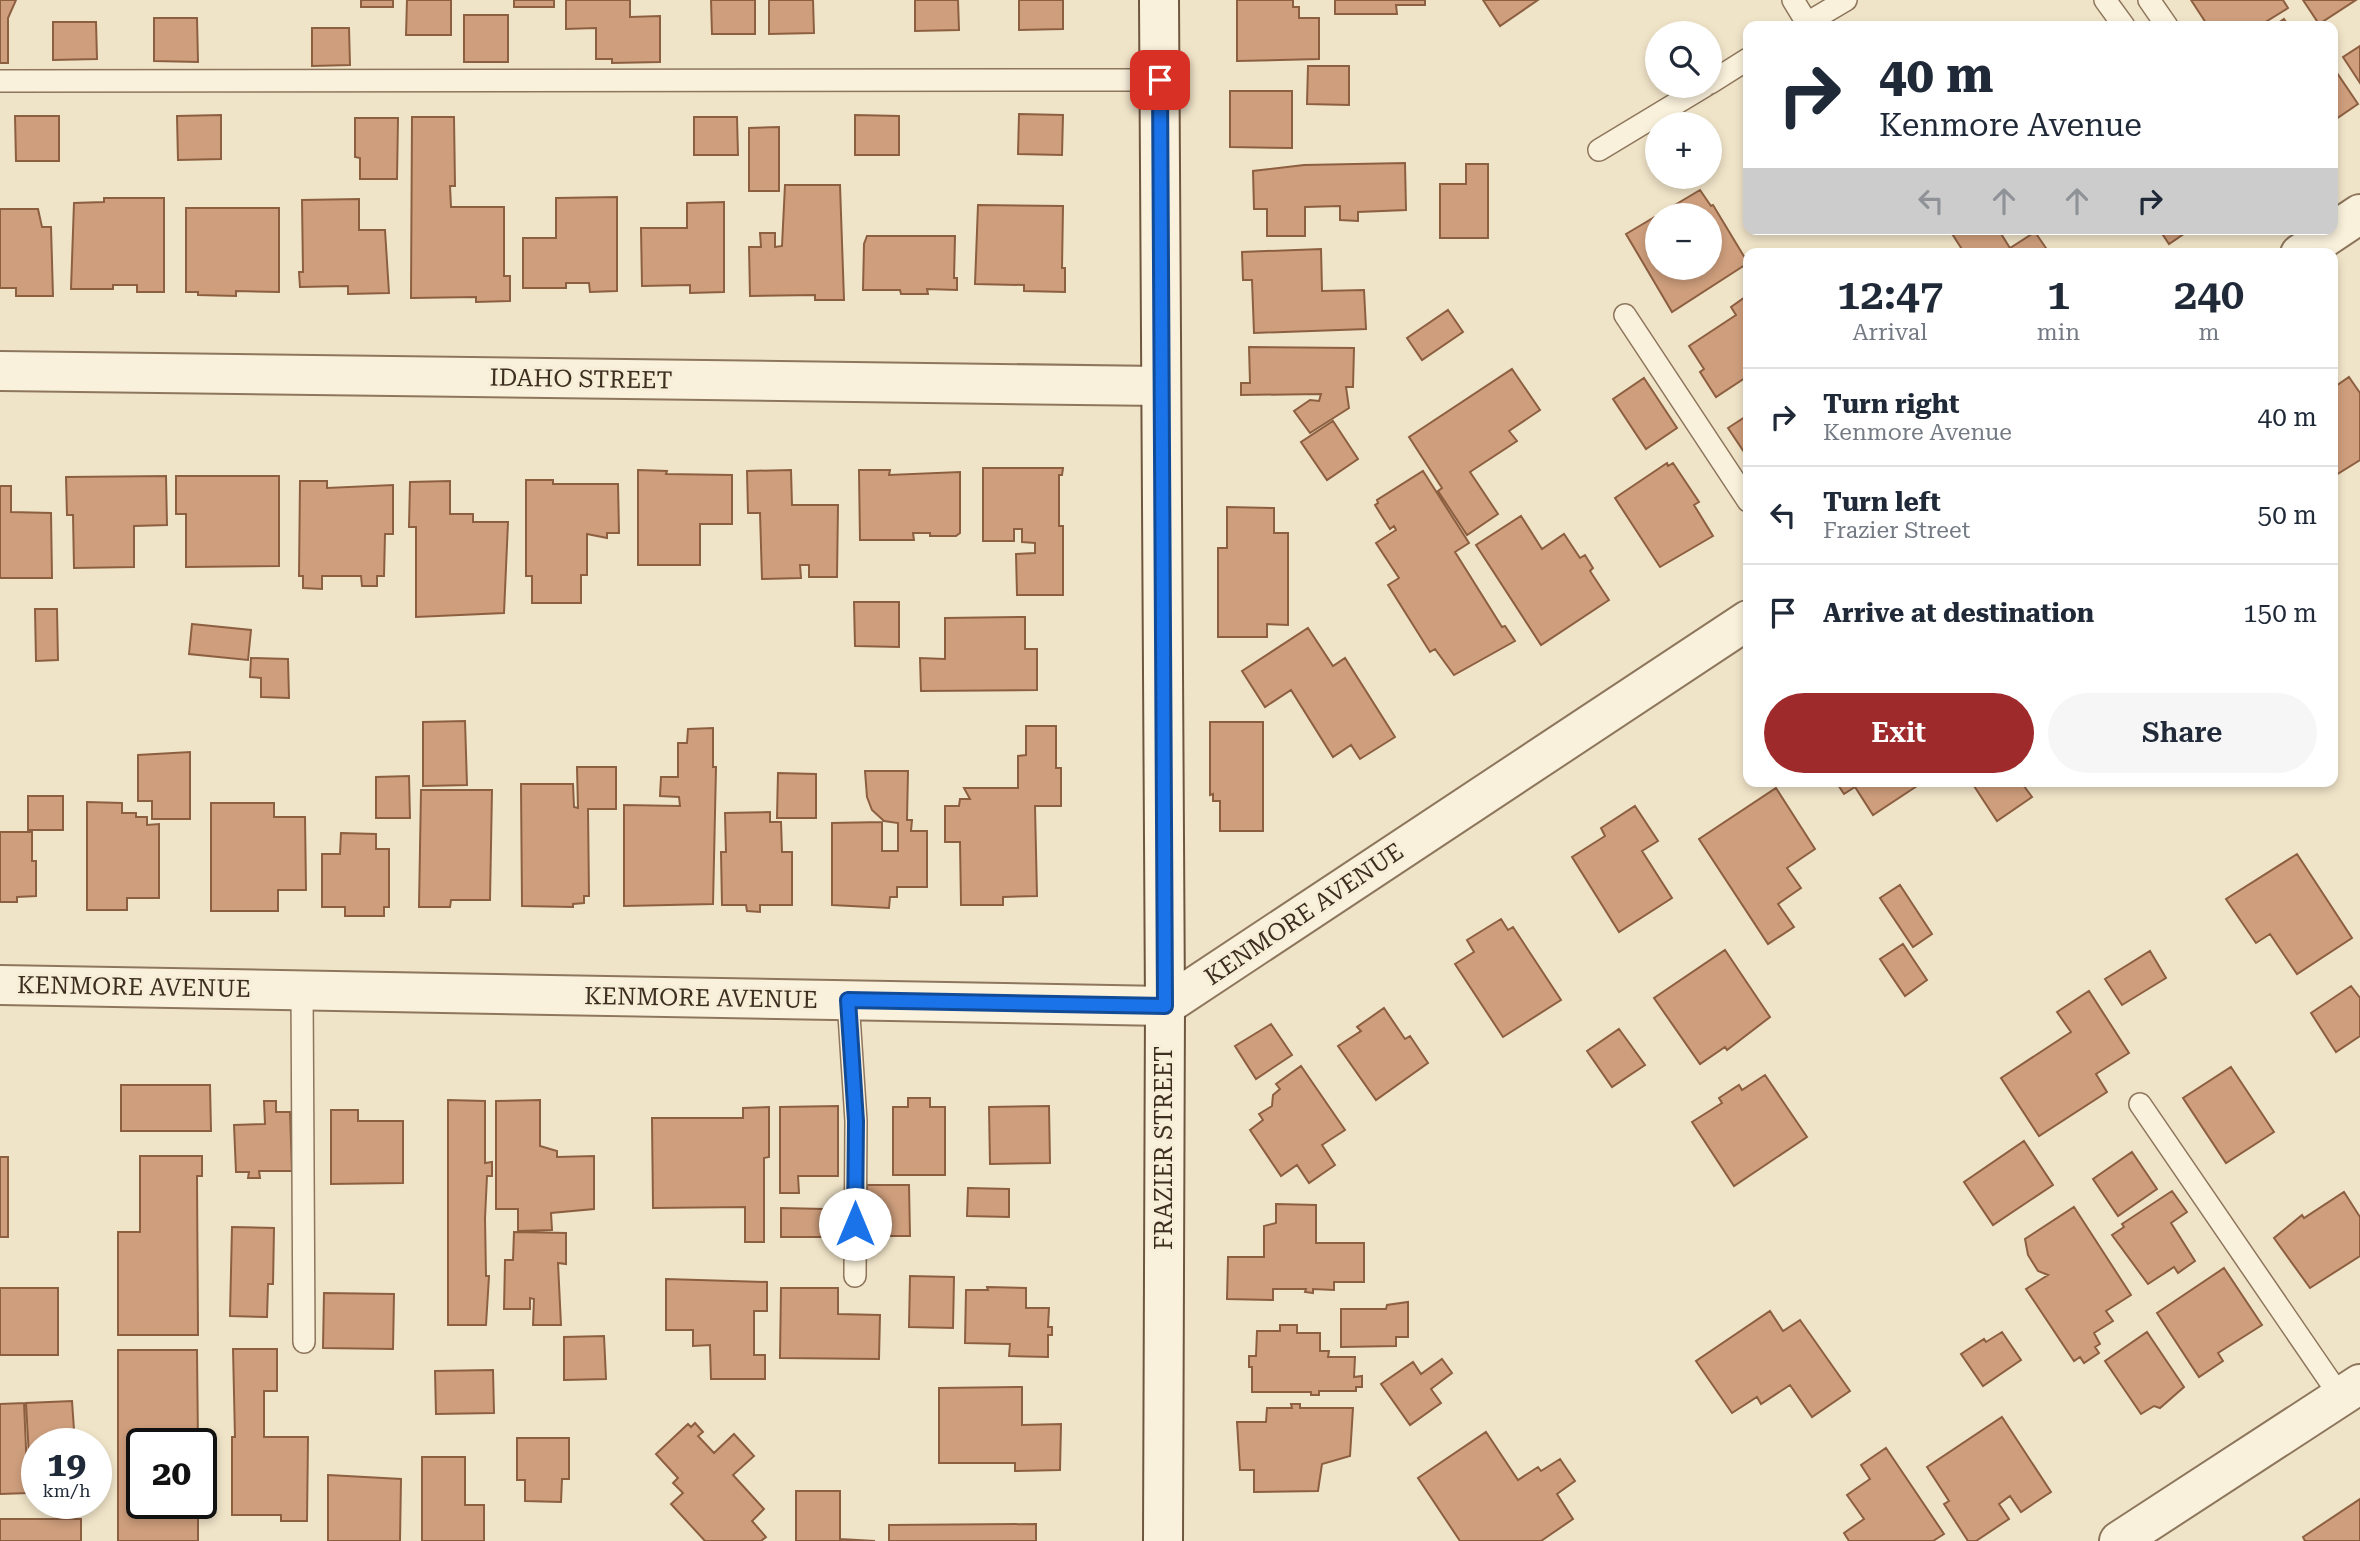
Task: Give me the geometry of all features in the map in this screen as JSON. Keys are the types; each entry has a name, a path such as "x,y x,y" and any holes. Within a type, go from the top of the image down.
{"street":[{"name":"FRAZIER STREET","path":"1159,0 1165,1006 1163,1541"},
{"path":"2338,226 2360,214"},
{"name":"IDAHO STREET","path":"0,371 1161,386"},
{"name":"KENMORE AVENUE","path":"0,985 1165,1006 1743,623"},
{"path":"2119,1541 2350,1390"}],"lane":[{"path":"1793,0 1803,21"},
{"path":"1812,21 1846,0"},
{"path":"2105,0 2120,21"},
{"path":"2149,0 2164,21"},
{"path":"1722,75 1743,62"},
{"path":"0,81 1160,80"},
{"path":"1599,150 1685,98"},
{"path":"1625,314 1743,493"},
{"path":"302,990 304,1342"},
{"path":"848,1000 856,1121 855,1276"},
{"path":"2140,1104 2350,1390"}],"building":[{"path":"0,0 16,0 8,18 8,63 0,63"},
{"path":"361,0 393,0 393,7 361,7"},
{"path":"407,0 451,0 451,35 406,35"},
{"path":"514,0 554,0 554,7 514,7"},
{"path":"566,0 630,0 630,17 660,16 660,62 612,63 612,59 596,59 596,28 566,29"},
{"path":"711,0 755,0 755,34 712,34"},
{"path":"769,0 813,0 814,33 769,34"},
{"path":"915,0 958,0 959,30 915,31"},
{"path":"1019,0 1063,0 1063,29 1019,30"},
{"path":"1237,0 1293,0 1293,7 1299,7 1299,18 1319,18 1319,59 1237,61"},
{"path":"1335,0 1425,0 1425,5 1396,5 1397,14 1335,14"},
{"path":"1483,0 1538,0 1500,26"},
{"path":"2191,0 2283,0 2288,8 2267,21 2205,21"},
{"path":"2303,0 2356,0 2324,21 2317,21"},
{"path":"464,15 508,15 508,62 464,62"},
{"path":"154,18 197,18 198,62 154,61"},
{"path":"53,22 96,22 97,59 53,60"},
{"path":"312,28 349,28 350,65 312,66"},
{"path":"2360,46 2360,83 2343,57"},
{"path":"1308,66 1349,66 1349,105 1307,104"},
{"path":"2338,74 2358,104 2338,118"},
{"path":"1230,91 1292,91 1292,148 1230,147"},
{"path":"1019,114 1063,115 1062,155 1018,154"},
{"path":"221,115 221,159 178,160 177,116"},
{"path":"855,115 899,116 899,155 855,155"},
{"path":"15,116 59,116 59,161 16,161"},
{"path":"412,117 454,117 455,186 450,186 451,207 504,207 504,276 510,276 510,301 476,302 476,297 411,298"},
{"path":"694,117 737,117 738,155 694,155"},
{"path":"355,118 398,118 397,179 360,179 360,158 355,157"},
{"path":"779,127 779,191 749,191 749,128"},
{"path":"1405,163 1406,210 1358,212 1358,221 1340,220 1340,206 1305,207 1305,236 1267,236 1267,209 1254,209 1253,171 1304,165"},
{"path":"1466,164 1488,164 1488,238 1440,238 1440,184 1466,184"},
{"path":"785,185 840,185 844,300 815,300 815,295 750,296 749,247 761,247 760,233 775,233 775,247 782,246"},
{"path":"1700,190 1709,203 1678,203"},
{"path":"617,197 617,291 590,292 589,283 566,283 566,288 523,288 523,238 556,238 556,198"},
{"path":"104,198 164,198 164,292 137,292 137,285 113,285 113,289 71,289 74,203 104,202"},
{"path":"359,199 359,230 385,230 389,293 348,294 348,286 300,287 299,272 303,272 302,200"},
{"path":"724,202 724,292 690,293 690,285 642,286 641,228 687,228 687,203"},
{"path":"978,205 1063,206 1062,268 1065,268 1065,292 1024,291 1024,285 975,284"},
{"path":"186,208 279,208 279,292 236,291 236,296 186,292"},
{"path":"0,209 38,209 42,227 51,227 53,296 16,296 16,288 0,288"},
{"path":"1722,220 1743,255 1743,266 1722,280"},
{"path":"1645,223 1645,266 1626,234"},
{"path":"1953,235 2002,235 2010,248 1961,248"},
{"path":"2030,235 2037,235 2046,248 2010,248"},
{"path":"2163,235 2182,235 2169,244"},
{"path":"867,236 955,236 954,278 957,278 957,290 927,289 928,294 901,294 900,290 863,290 864,244"},
{"path":"1321,249 1322,291 1364,290 1366,329 1254,333 1252,280 1243,280 1242,252"},
{"path":"1653,280 1722,280 1672,312"},
{"path":"1743,299 1743,379 1716,397 1700,372 1704,369 1689,346 1736,315 1731,307"},
{"path":"1448,310 1463,332 1422,360 1407,338"},
{"path":"1249,347 1354,348 1353,387 1346,387 1349,408 1310,433 1294,411 1310,400 1319,401 1321,394 1241,395 1241,383 1250,383"},
{"path":"1512,369 1540,410 1509,431 1517,441 1470,472 1498,514 1467,535 1438,491 1442,488 1409,437"},
{"path":"2349,377 2360,393 2360,460 2338,474 2338,385"},
{"path":"1644,378 1677,428 1646,449 1613,399"},
{"path":"1743,418 1743,450 1728,428"},
{"path":"1333,421 1358,459 1327,480 1301,442"},
{"path":"1667,463 1668,466 1673,463 1699,502 1694,505 1713,536 1660,567 1615,498"},
{"path":"983,468 1063,468 1062,475 1059,475 1059,526 1063,526 1063,595 1017,595 1016,554 1035,553 1035,543 1022,542 1022,529 1014,529 1014,541 983,541"},
{"path":"638,470 667,471 666,474 732,475 732,524 700,524 700,565 638,565"},
{"path":"791,470 792,505 838,505 837,577 809,577 809,565 800,565 801,578 762,579 760,513 748,513 747,471"},
{"path":"859,470 890,470 889,475 960,472 960,533 956,536 930,536 930,533 913,533 914,540 860,540"},
{"path":"1423,471 1469,543 1455,552 1502,627 1505,626 1515,641 1454,675 1435,649 1430,652 1388,585 1399,578 1376,543 1396,530 1394,526 1390,529 1375,505 1377,500"},
{"path":"166,476 167,525 134,526 134,567 74,568 73,515 67,515 66,477"},
{"path":"176,476 279,476 279,566 186,567 186,514 176,514"},
{"path":"526,480 553,480 553,484 618,484 619,533 607,533 607,538 587,534 587,575 581,575 581,603 532,603 532,576 526,576"},
{"path":"300,481 327,481 327,488 393,485 393,534 385,534 384,576 377,576 377,586 362,586 361,576 322,576 322,589 303,588 303,576 299,576"},
{"path":"450,481 450,514 473,514 473,522 508,522 504,613 416,617 416,527 409,527 410,482"},
{"path":"0,486 11,486 11,512 51,513 52,578 0,578"},
{"path":"1227,507 1274,508 1274,533 1288,533 1288,625 1267,624 1267,637 1218,637 1218,548 1227,548"},
{"path":"1521,516 1542,549 1564,534 1580,558 1585,555 1593,568 1590,571 1609,600 1541,645 1476,545"},
{"path":"854,602 899,602 899,647 855,646"},
{"path":"35,609 57,609 58,660 36,661"},
{"path":"1025,617 1025,649 1037,649 1037,690 921,691 920,658 945,659 945,618"},
{"path":"192,624 251,630 248,660 189,654"},
{"path":"1308,628 1333,666 1345,658 1395,737 1360,759 1351,745 1333,757 1291,690 1265,707 1242,671"},
{"path":"251,658 288,659 289,698 261,697 261,678 250,677"},
{"path":"465,721 467,785 423,786 423,722"},
{"path":"1210,722 1263,722 1263,831 1220,831 1220,801 1213,801 1213,794 1210,795"},
{"path":"1026,726 1056,726 1056,768 1061,768 1061,806 1035,806 1037,896 1003,897 1003,905 961,905 960,842 945,842 945,806 959,806 960,799 970,799 964,788 1018,788 1018,756 1026,755"},
{"path":"713,728 713,767 716,767 713,904 624,906 624,805 680,806 679,797 660,796 661,777 678,777 678,743 687,743 688,729"},
{"path":"190,752 190,819 152,819 152,801 138,801 138,755"},
{"path":"577,767 616,767 616,809 588,809 589,896 584,896 584,903 573,904 573,907 522,906 521,784 573,784 574,807 578,808"},
{"path":"865,771 908,771 907,820 912,820 911,831 927,831 927,887 897,887 897,897 890,897 889,908 832,905 832,823 882,822 882,851 898,851 898,823 884,821 872,810 867,797"},
{"path":"778,773 816,774 816,818 777,818"},
{"path":"409,776 410,818 376,818 376,777"},
{"path":"1839,787 1855,787 1844,794"},
{"path":"1855,787 1915,787 1873,815"},
{"path":"1975,787 2025,787 2032,797 1997,821"},
{"path":"1776,788 1815,849 1787,868 1801,888 1778,904 1794,927 1768,944 1699,839"},
{"path":"421,790 492,790 490,900 451,900 450,907 419,907"},
{"path":"28,796 63,796 63,830 28,830"},
{"path":"87,802 122,803 122,813 136,813 136,817 147,817 147,825 159,824 159,898 127,898 127,910 87,910"},
{"path":"211,803 274,803 274,817 305,817 306,890 278,890 278,911 211,911"},
{"path":"1635,806 1658,841 1642,851 1672,898 1619,932 1572,857 1605,836 1601,828"},
{"path":"770,812 770,822 781,822 782,852 792,852 792,905 760,905 760,912 747,911 746,905 722,905 721,852 726,852 725,813"},
{"path":"0,832 32,832 32,861 36,861 36,896 17,897 17,902 0,902"},
{"path":"341,833 376,834 376,849 389,849 389,907 384,907 384,916 345,916 345,907 322,907 322,854 340,854"},
{"path":"2297,854 2352,938 2297,974 2270,934 2256,943 2226,899"},
{"path":"1900,885 1932,934 1913,947 1880,898"},
{"path":"1501,919 1508,930 1513,927 1561,1000 1503,1037 1455,964 1474,952 1467,940"},
{"path":"1903,944 1927,980 1905,996 1880,959"},
{"path":"1725,950 1770,1017 1727,1050 1725,1047 1700,1064 1654,998"},
{"path":"2150,951 2166,978 2122,1005 2105,979"},
{"path":"2351,986 2360,998 2360,1036 2336,1052 2311,1013"},
{"path":"2089,991 2129,1053 2096,1074 2107,1092 2039,1136 2001,1078 2071,1032 2057,1012"},
{"path":"1384,1008 1405,1039 1410,1036 1428,1063 1376,1100 1338,1046 1361,1031 1357,1027"},
{"path":"1271,1024 1292,1055 1256,1079 1235,1046"},
{"path":"1619,1029 1645,1065 1612,1087 1587,1051"},
{"path":"1301,1066 1345,1130 1322,1145 1335,1165 1309,1183 1297,1165 1281,1176 1250,1130 1263,1120 1259,1114 1272,1106 1273,1095 1280,1089 1276,1084"},
{"path":"2231,1067 2274,1132 2226,1163 2183,1098"},
{"path":"1765,1075 1807,1137 1734,1186 1692,1122 1722,1103 1719,1098 1739,1085 1742,1090"},
{"path":"121,1085 210,1085 211,1131 121,1131"},
{"path":"908,1098 930,1098 930,1107 945,1107 945,1175 893,1175 893,1107 908,1107"},
{"path":"448,1100 485,1101 485,1163 492,1162 492,1176 487,1176 485,1218 486,1276 489,1276 486,1325 448,1325"},
{"path":"540,1100 540,1146 557,1151 557,1157 594,1156 594,1209 551,1213 552,1230 518,1231 518,1209 496,1209 496,1101"},
{"path":"264,1101 276,1101 276,1112 290,1112 292,1171 259,1171 260,1178 248,1178 249,1172 236,1172 234,1125 265,1124"},
{"path":"838,1106 838,1176 798,1176 799,1193 780,1193 780,1107"},
{"path":"1049,1106 1050,1163 990,1164 989,1107"},
{"path":"769,1107 769,1157 764,1158 764,1242 745,1242 745,1207 653,1208 652,1118 743,1118 743,1108"},
{"path":"331,1110 358,1110 358,1121 403,1121 403,1183 331,1184"},
{"path":"2024,1141 2053,1185 1993,1225 1964,1182"},
{"path":"2132,1152 2157,1189 2118,1216 2093,1179"},
{"path":"140,1156 202,1156 202,1176 197,1176 198,1335 118,1335 118,1232 140,1232"},
{"path":"0,1157 8,1157 8,1237 0,1237"},
{"path":"867,1185 909,1185 910,1236 868,1236"},
{"path":"968,1188 1009,1189 1009,1217 967,1216"},
{"path":"2172,1191 2187,1212 2171,1223 2195,1261 2178,1273 2174,1267 2148,1284 2112,1235 2124,1227 2122,1224"},
{"path":"2344,1192 2360,1217 2360,1256 2310,1288 2274,1238 2302,1215 2304,1218"},
{"path":"1276,1204 1316,1205 1316,1243 1364,1243 1364,1282 1334,1282 1334,1290 1313,1289 1313,1293 1305,1292 1306,1289 1273,1289 1273,1300 1227,1299 1228,1257 1264,1257 1264,1226 1276,1223"},
{"path":"2074,1207 2131,1295 2106,1311 2113,1321 2094,1333 2100,1344 2095,1347 2099,1353 2084,1363 2080,1357 2074,1361 2026,1289 2048,1275 2038,1271 2028,1255 2025,1239"},
{"path":"781,1208 824,1209 823,1237 781,1237"},
{"path":"232,1227 274,1228 273,1284 268,1284 267,1317 230,1316"},
{"path":"514,1232 566,1233 566,1264 558,1263 561,1325 533,1325 534,1299 530,1298 530,1309 504,1309 505,1260 513,1260"},
{"path":"2224,1268 2262,1325 2218,1353 2223,1361 2199,1377 2157,1313"},
{"path":"910,1276 954,1277 953,1328 909,1327"},
{"path":"666,1279 767,1282 767,1311 754,1311 754,1355 765,1355 765,1379 711,1379 710,1345 693,1346 693,1330 666,1330"},
{"path":"987,1287 1026,1288 1026,1308 1049,1308 1048,1327 1052,1327 1052,1335 1048,1335 1048,1357 1009,1356 1010,1344 965,1343 966,1290 988,1290"},
{"path":"0,1288 58,1288 58,1355 0,1355"},
{"path":"781,1288 838,1288 838,1314 880,1315 879,1359 780,1358"},
{"path":"324,1293 394,1294 393,1349 323,1348"},
{"path":"1408,1302 1408,1337 1396,1337 1396,1346 1341,1347 1341,1309 1386,1309 1387,1305"},
{"path":"1770,1311 1783,1331 1800,1320 1850,1391 1812,1417 1790,1385 1761,1404 1757,1397 1732,1413 1696,1361"},
{"path":"1280,1325 1297,1325 1297,1333 1320,1333 1320,1351 1329,1351 1328,1357 1355,1357 1354,1377 1362,1376 1362,1387 1356,1387 1356,1391 1319,1391 1319,1395 1311,1395 1311,1392 1252,1392 1249,1356 1256,1356 1257,1331 1280,1331"},
{"path":"2002,1332 2021,1360 1983,1386 1961,1354 1984,1339 1986,1342"},
{"path":"2147,1332 2184,1387 2160,1408 2154,1406 2141,1414 2105,1361"},
{"path":"604,1336 606,1379 564,1380 564,1337"},
{"path":"233,1349 277,1349 277,1391 264,1391 264,1437 308,1437 307,1521 281,1521 281,1515 232,1515 232,1437 235,1437"},
{"path":"118,1350 197,1350 198,1428 126,1428 126,1519 198,1519 198,1541 118,1541"},
{"path":"1442,1359 1452,1373 1431,1389 1441,1403 1410,1425 1381,1384 1413,1362 1421,1374"},
{"path":"493,1370 494,1413 436,1414 435,1371"},
{"path":"1022,1387 1022,1425 1061,1424 1060,1470 1015,1471 1015,1463 939,1463 939,1388"},
{"path":"72,1401 74,1428 27,1428 26,1403"},
{"path":"24,1403 25,1428 21,1428 21,1493 0,1494 0,1404"},
{"path":"1291,1404 1300,1404 1300,1408 1353,1408 1350,1456 1322,1464 1318,1491 1254,1492 1254,1470 1240,1470 1237,1422 1266,1422 1267,1408 1292,1408"},
{"path":"2002,1417 2051,1492 2021,1512 2010,1496 1999,1504 2009,1519 1976,1541 1968,1541 1944,1504 1949,1501 1927,1467"},
{"path":"695,1423 703,1432 698,1436 714,1453 734,1434 754,1456 733,1475 764,1509 752,1521 766,1537 761,1541 705,1541 671,1504 683,1493 673,1483 678,1478 656,1454 688,1424 691,1427"},
{"path":"1486,1432 1518,1480 1538,1467 1541,1471 1560,1459 1575,1481 1557,1494 1573,1519 1541,1541 1460,1541 1418,1478"},
{"path":"517,1438 569,1438 569,1479 562,1479 561,1502 525,1501 525,1480 517,1480"},
{"path":"1886,1448 1944,1534 1933,1541 1849,1541 1844,1533 1864,1519 1847,1495 1870,1479 1861,1465"},
{"path":"422,1457 465,1457 465,1505 484,1505 484,1541 422,1541"},
{"path":"328,1475 401,1479 400,1541 328,1541"},
{"path":"796,1491 840,1491 840,1539 875,1541 796,1541"},
{"path":"2360,1499 2360,1541 2305,1541 2303,1537"},
{"path":"0,1519 81,1519 81,1541 0,1541"},
{"path":"1036,1524 1036,1541 889,1541 889,1525"}],"route":[{"path":"855,1224 856,1121 848,1000 1165,1006 1160,80"}]}
